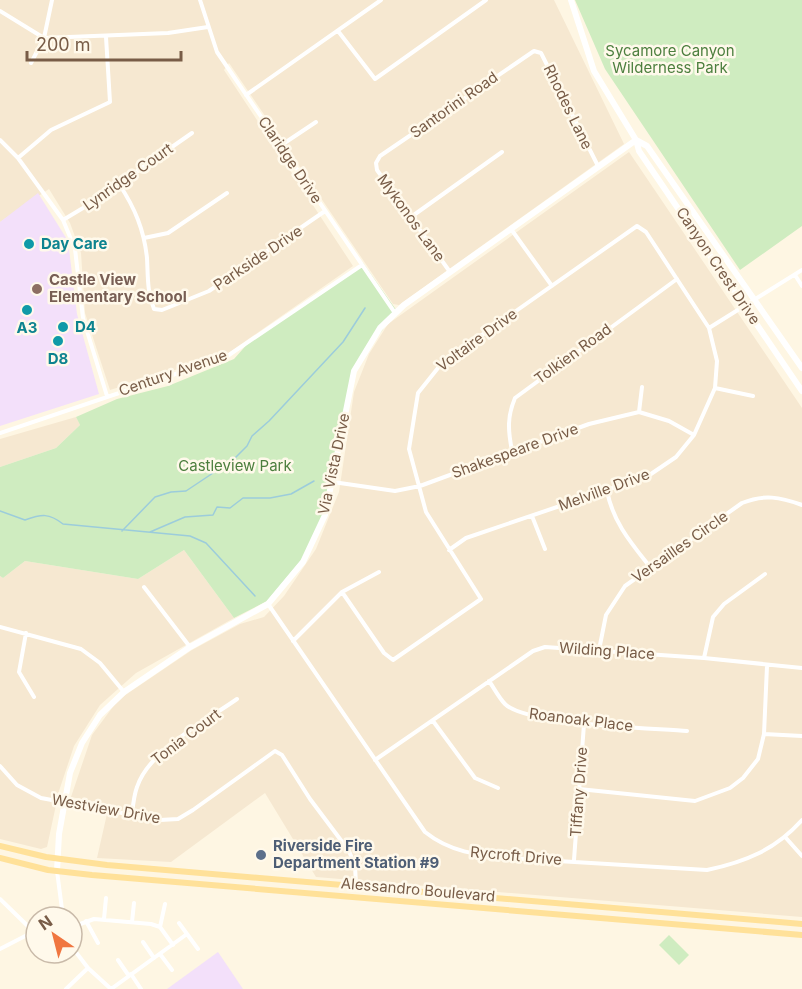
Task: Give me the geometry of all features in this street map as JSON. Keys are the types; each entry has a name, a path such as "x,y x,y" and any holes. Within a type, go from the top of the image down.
{"main road":[{"name":"Alessandro Boulevard","path":"0,846 57,859 802,924"},
{"name":"Alessandro Boulevard","path":"0,858 57,871 802,935"}],"street":[{"path":"31,63 44,38 52,0"},
{"name":"Claridge Drive","path":"200,0 216,52 395,313"},
{"path":"246,95 381,0"},
{"path":"338,31 374,79 486,0"},
{"name":"Canyon Crest Drive","path":"571,0 594,71 636,140 639,151 802,391"},
{"path":"0,11 44,38 168,33 208,27"},
{"path":"18,158 51,130 110,102 106,37"},
{"name":"Santorini Road","path":"376,163 380,156 534,51"},
{"name":"Rhodes Lane","path":"534,51 541,53 598,168"},
{"path":"280,146 316,122"},
{"name":"Lynridge Court","path":"63,220 192,133"},
{"path":"0,140 18,158 63,220 75,249 83,318 107,396"},
{"name":"Canyon Crest Drive","path":"636,140 647,146 802,368"},
{"name":"Via Vista Drive","path":"61,905 57,859 64,803 70,773 82,743 100,715 124,692 190,647 268,604 303,562 325,515 354,371 366,347 395,313 636,140"},
{"path":"411,216 502,152"},
{"name":"Mykonos Lane","path":"376,163 377,170 450,272"},
{"path":"119,184 135,208 144,238 168,233 227,193"},
{"name":"Parkside Drive","path":"144,238 148,295 154,309 162,310 208,291 325,211"},
{"name":"Melville Drive","path":"449,550 466,538 648,476 686,447 694,435 715,388 717,361 709,328 646,232 637,226"},
{"name":"Voltaire Drive","path":"342,592 384,653 393,660 481,599 426,512 409,449 418,393 430,375 442,363 637,226"},
{"path":"511,229 552,286"},
{"name":"Century Avenue","path":"0,433 226,357 362,265"},
{"path":"709,328 756,301 802,270"},
{"path":"795,275 802,286"},
{"name":"Tolkien Road","path":"512,451 508,428 509,413 515,398 677,279"},
{"path":"642,387 639,412 669,421 694,435"},
{"path":"715,388 753,396"},
{"name":"Shakespeare Drive","path":"333,482 395,491 420,486 589,424 639,412"},
{"path":"608,491 610,508 621,531 650,567"},
{"name":"Versailles Circle","path":"599,650 606,615 615,598 650,567 742,503 759,496 774,496 802,505"},
{"path":"532,516 545,549"},
{"path":"293,641 342,592 379,572"},
{"path":"704,658 713,617 724,604 765,574"},
{"path":"144,587 190,647"},
{"name":"Rycroft Drive","path":"268,604 425,832 440,844 479,855 706,870 749,859 786,838 802,820"},
{"path":"0,627 81,649 100,663 124,692"},
{"path":"26,633 19,672 34,697"},
{"name":"Wilding Place","path":"375,760 533,651 545,647 704,658 802,668"},
{"path":"579,789 695,801 730,788 758,759 764,734 767,666"},
{"name":"Roanoak Place","path":"489,681 505,705 526,715 584,724 687,730"},
{"name":"Tonia Court","path":"132,814 137,786 148,766 163,751 237,699"},
{"path":"433,721 475,778 498,788"},
{"name":"Tiffany Drive","path":"574,860 584,724"},
{"path":"764,734 802,736"},
{"name":"Westview Drive","path":"0,766 17,785 30,794 64,803 160,820 178,819 275,751 282,755 310,799 349,850 355,866 356,885"},
{"path":"786,838 802,856"},
{"path":"104,919 106,898"},
{"path":"0,899 24,923"},
{"path":"132,922 134,903"},
{"path":"160,927 165,904"},
{"path":"98,943 86,921 104,919 160,927 173,945"},
{"path":"179,923 198,949"},
{"path":"84,963 111,989 187,934"},
{"path":"0,949 24,938"},
{"path":"143,942 154,958"},
{"path":"160,954 172,970"},
{"path":"118,960 141,989"},
{"path":"66,989 88,968"}],"shaded area":[{"path":"0,0 554,0 624,144 399,305 393,304 229,63 224,70 353,266 227,354 110,390 85,313 81,253 70,223 49,189 0,222"},
{"path":"629,152 802,408 802,917 316,877 265,793 171,862 97,858 109,805 71,797 92,735 118,700 192,650 240,624 264,617 284,596 316,549 339,492 354,392 369,354 388,324"},
{"name":"Castle View Elementary School","path":"38,193 68,241 77,314 99,394 0,426 0,222"},
{"path":"76,417 80,425 56,448 0,467 0,439"},
{"path":"184,550 234,618 136,673 100,705 74,746 59,791 47,847 41,849 0,839 0,576 3,578 25,561 138,579"},
{"path":"218,952 243,989 167,989"}],"green space":[{"name":"Sycamore Canyon Wilderness Park","path":"575,0 802,0 802,226 740,270 605,69"},
{"name":"Castleview Park","path":"363,263 397,311 358,362 333,482 312,547 267,601 234,618 184,550 138,579 25,561 3,578 0,576 0,467 56,448 80,425 76,417 117,399 168,386 234,359 250,341"},
{"path":"669,935 689,955 679,965 659,945"}],"waterway":[{"path":"122,531 155,497 171,492 186,491 234,459 247,446 252,436 343,342 365,308"},
{"path":"150,532 185,517 213,515 217,507 230,508 243,498 270,498 291,494 314,481"},
{"path":"0,511 25,520 45,516 54,518 63,524 190,536 206,543 255,596"}],"place":[{"name":"Day Care","path":"29,244"},
{"name":"Castle View Elementary School","path":"37,289"},
{"name":"A3","path":"27,310"},
{"name":"D4","path":"63,327"},
{"name":"D8","path":"58,341"},
{"name":"Riverside Fire Department Station #9","path":"261,855"}]}
